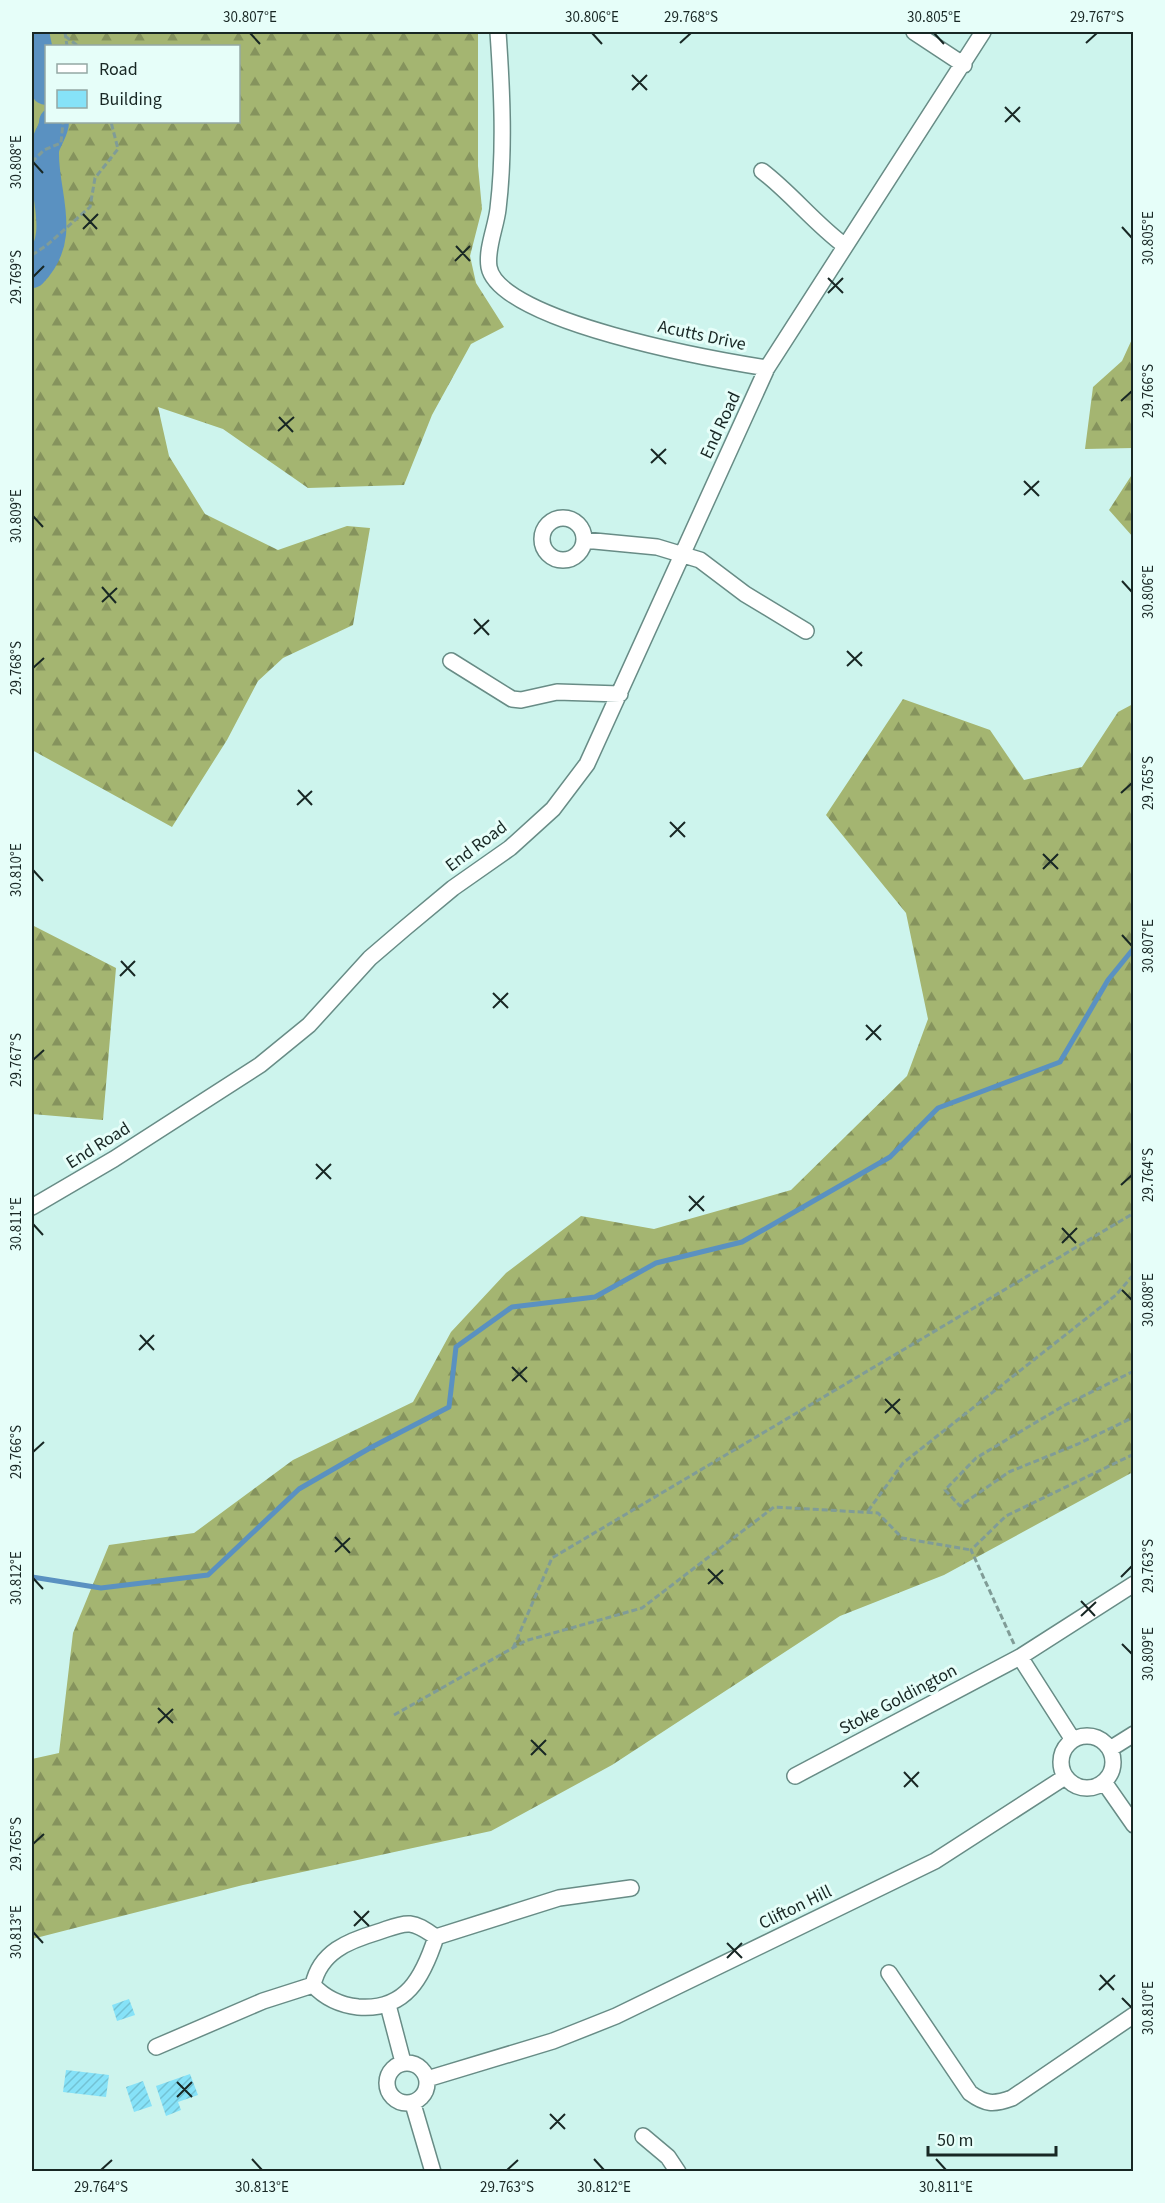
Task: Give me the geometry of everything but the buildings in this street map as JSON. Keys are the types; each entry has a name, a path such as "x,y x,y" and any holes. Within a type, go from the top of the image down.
{"street":[{"name":"Acutts Drive","path":"498,32 501,152 498,209 489,267 497,285 513,297 544,314 704,359 767,369"},
{"path":"914,32 964,65"},
{"path":"767,369 964,65 983,32"},
{"path":"762,171 787,190 806,213 845,246"},
{"name":"End Road","path":"32,1207 114,1159 250,1071 309,1025 370,958 396,935 453,888 510,848 553,809 587,764 767,369"},
{"path":"584,540 657,547 700,560 745,594 806,631"},
{"path":"451,661 512,699 521,700 557,692 620,694"},
{"name":"Stoke Goldington","path":"795,1776 1020,1657 1134,1584"},
{"path":"1020,1657 1073,1740"},
{"path":"1110,1749 1134,1734"},
{"path":"1081,1737 1097,1738 1110,1749 1113,1767 1104,1782 1088,1789 1079,1788 1065,1777 1060,1761 1067,1746 1073,1740 1081,1737"},
{"name":"Clifton Hill","path":"427,2079 553,2042 616,2016 935,1861 1065,1777"},
{"path":"1104,1782 1134,1825"},
{"path":"313,1985 316,1971 338,1947 350,1941 410,1924 436,1937 560,1898 631,1888"},
{"path":"313,1985 322,1995 338,2002 375,2007 388,2005 406,1993 417,1981 427,1964 436,1937"},
{"path":"889,1973 969,2092 981,2102 994,2104 1012,2098 1134,2015"},
{"path":"156,2047 263,2001 313,1985"},
{"path":"388,2005 403,2062"},
{"path":"403,2062 421,2068 427,2079 426,2091 413,2104"},
{"path":"403,2062 391,2071 387,2084 388,2091 398,2101 413,2104"},
{"path":"413,2104 433,2172"},
{"path":"643,2136 668,2157 678,2172"}],"path":[{"path":"65,34 77,45"},
{"path":"32,162 44,150 61,143 63,123"},
{"path":"32,255 47,246 90,207 95,178 118,149 111,123"},
{"path":"513,1648 552,1558 1134,1213"},
{"path":"868,1512 903,1463 1116,1295 1134,1274"},
{"path":"1134,1371 1065,1406 976,1458 945,1490 960,1506 1009,1472 1078,1444 1134,1417"},
{"path":"971,1550 1006,1516 1134,1454"},
{"path":"394,1715 525,1641 642,1608 774,1507 878,1513 902,1538 971,1550"},
{"path":"971,1550 1020,1657"}],"green space":[{"path":"32,32 478,32 478,166 482,209 470,256 476,283 504,327 471,344 432,415 404,485 308,488 223,429 158,407 169,456 205,514 278,550 347,526 370,528 353,625 283,658 258,681 227,740 172,827 32,750"},
{"path":"1133,337 1133,448 1085,449 1093,387 1122,361"},
{"path":"1133,473 1133,537 1109,510"},
{"path":"903,699 990,730 1024,780 1082,767 1118,712 1133,704 1133,1472 944,1575 840,1616 612,1765 491,1831 243,1885 32,1939 32,1759 59,1753 73,1633 109,1545 194,1533 293,1460 413,1402 451,1332 506,1273 581,1216 654,1229 791,1190 907,1076 928,1019 906,913 826,815"},
{"path":"32,925 116,968 103,1120 32,1114"}],"waterway":[{"path":"34,32 45,85"},
{"path":"32,273 43,259 49,245 51,215 44,152 54,123"},
{"path":"32,1577 101,1588 208,1575 299,1489 370,1448 449,1407 456,1347 512,1307 595,1297 656,1263 742,1242 890,1157 938,1108 1060,1062 1108,980 1134,948"}]}
